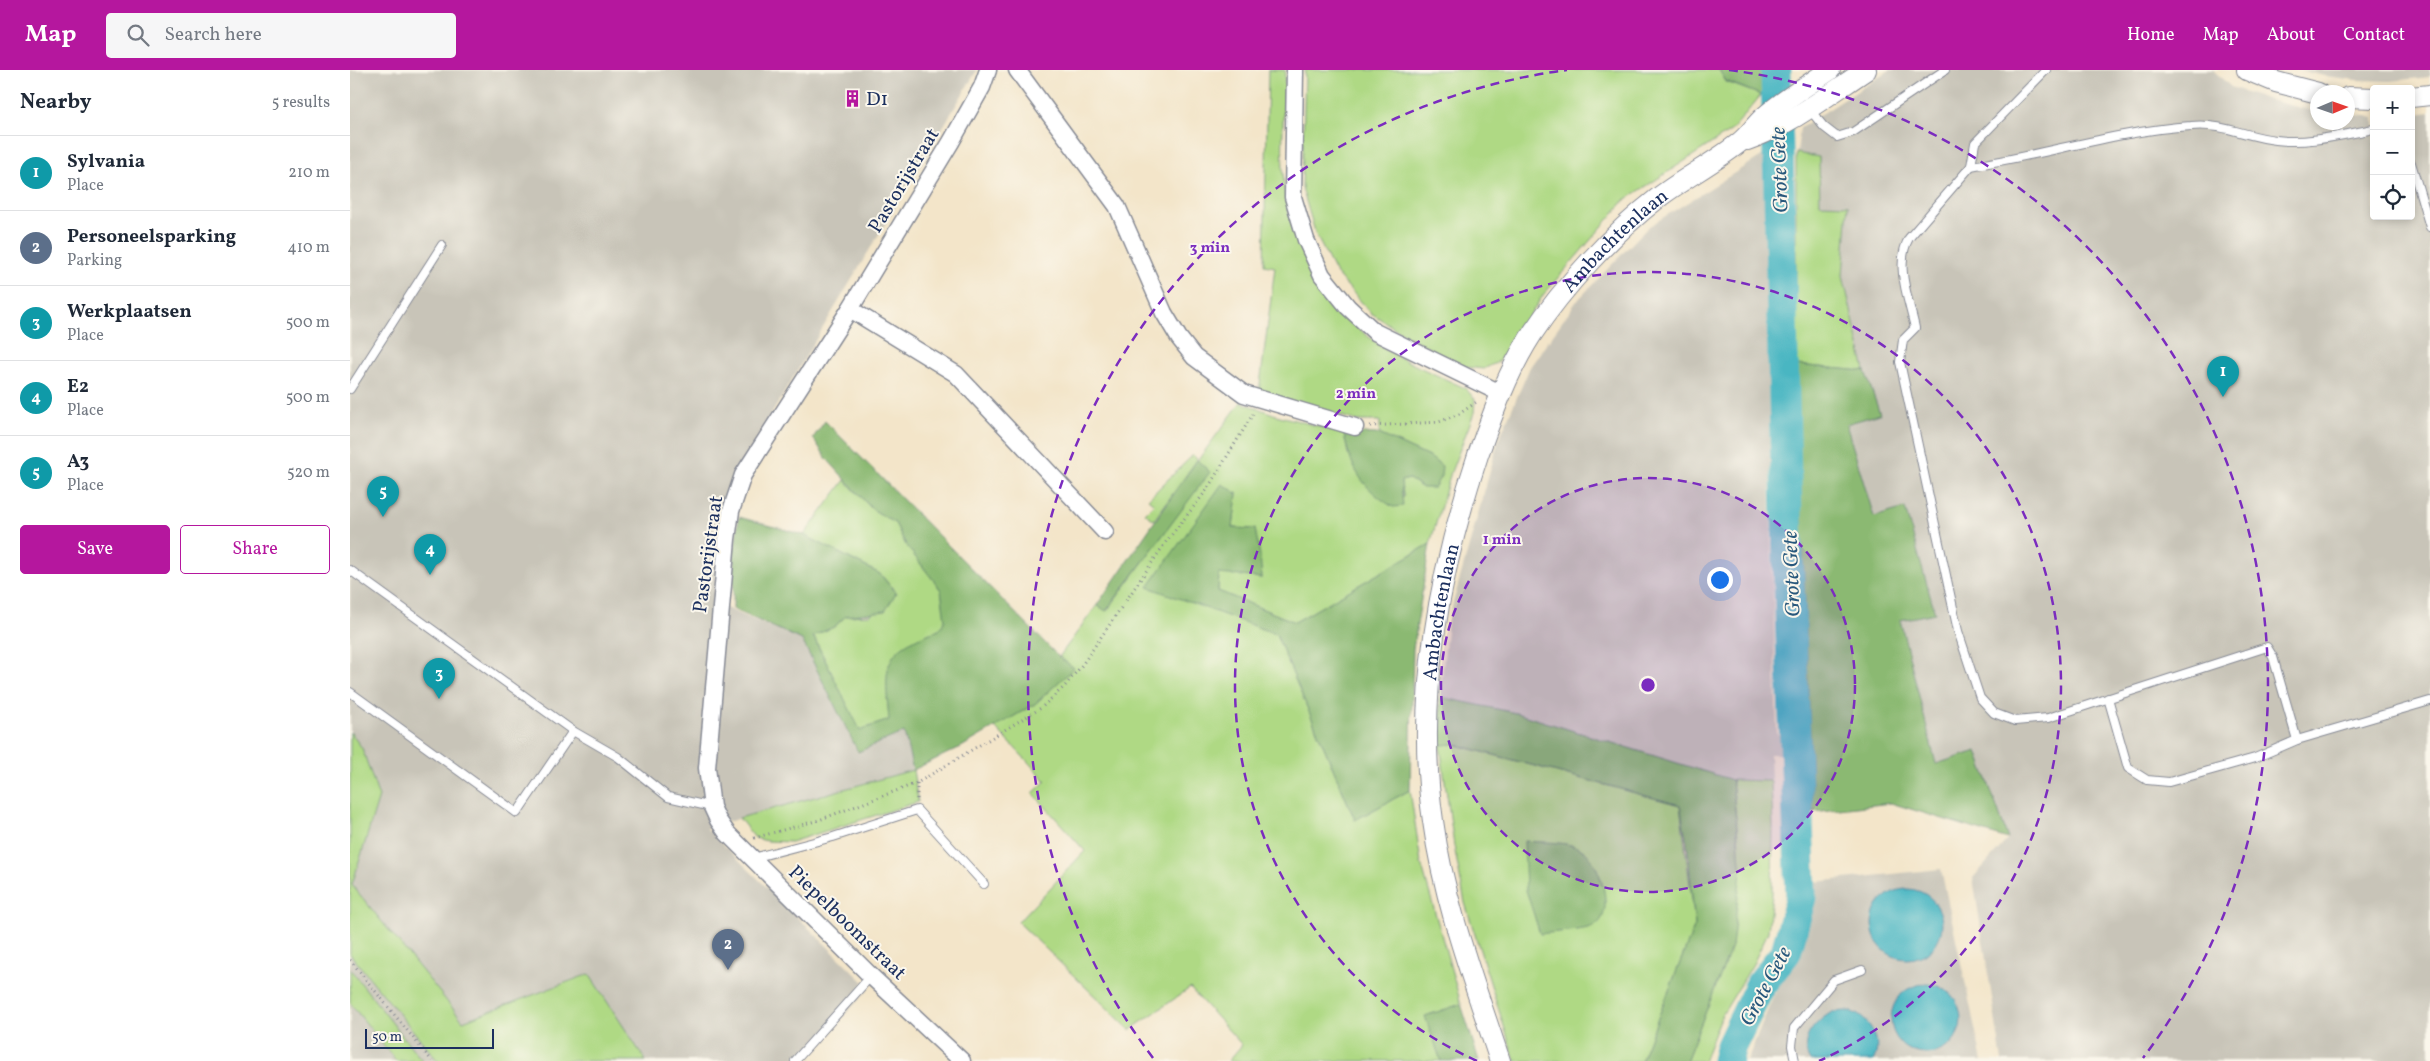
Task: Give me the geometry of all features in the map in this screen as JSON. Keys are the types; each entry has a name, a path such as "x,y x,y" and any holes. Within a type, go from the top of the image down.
{"street":[{"name":"Pastorijstraat","path":"712,807 707,768 731,510 743,475 850,309 951,142 982,88 988,70"},
{"path":"1017,70 1118,206 1164,313 1179,338 1194,357 1244,394 1355,427"},
{"path":"1295,70 1293,197 1306,240 1322,275 1348,307 1375,332 1497,402"},
{"name":"Ambachtenlaan","path":"1800,106 1830,70"},
{"name":"Ambachtenlaan","path":"1500,1061 1457,930 1443,875 1432,819 1428,754 1428,683 1435,623 1445,571 1463,499 1497,402 1531,335 1547,313 1628,222 1660,196 1764,126 1866,70"},
{"path":"2247,70 2276,82 2310,91"},
{"path":"2415,97 2430,95"},
{"path":"2355,97 2370,98"},
{"path":"850,309 956,374 1105,532"},
{"name":"Piepelboomstraat","path":"712,807 718,820 739,845 871,976 962,1061"}],"lane":[{"path":"1800,106 1837,137 1853,132 1945,70"},
{"path":"2046,70 1975,143 1971,166 1909,238 1903,248 1903,276 1915,328 1903,340 1900,362 1958,631 1980,698 1994,713 2015,721 2048,718 2267,647 2273,657 2297,740"},
{"path":"1971,166 2098,138 2191,126 2218,126 2276,140 2307,140 2370,130"},
{"path":"2415,175 2430,227"},
{"path":"350,389 442,245"},
{"path":"350,570 574,731 618,756 668,797 712,807"},
{"path":"350,692 517,813 574,731"},
{"path":"2108,698 2128,768 2147,780 2169,782 2255,758 2297,740 2430,701"},
{"path":"752,858 834,837 917,810 984,884"},
{"path":"1795,1061 1792,1046 1794,1028 1834,980 1862,970"},
{"path":"795,1061 871,976"}],"path":[{"path":"739,845 755,838 819,820 917,783 1041,708 1065,686 1082,665 1113,616 1166,542 1206,491 1252,416 1256,397"},
{"path":"1355,427 1440,422 1459,414 1476,401 1497,402"},
{"path":"350,960 432,1061"}],"shaded area":[{"path":"350,70 977,70 736,473 722,510 714,603 802,640 857,752 904,732 913,770 706,828 870,988 801,1061 646,1061 588,974 463,1021 352,885 379,797 362,748 350,732"},
{"path":"1890,70 2213,70 2231,87 2269,100 2310,110 2310,130 2355,130 2355,115 2370,117 2370,220 2415,220 2415,114 2430,112 2430,1061 2002,1061 1973,878 2008,839 1936,765 1900,620 1935,612 1905,508 1874,517 1846,423 1879,414 1865,371 1843,276 1848,205 1820,204 1819,157 1797,153 1800,128"},
{"path":"2299,70 2430,70 2430,77 2390,81 2356,80 2324,76"},
{"path":"1765,154 1771,540 1777,734 1786,734 1787,754 1770,754 1771,781 1732,780 1516,713 1440,697 1448,621 1499,439 1530,367 1576,302 1648,227"},
{"path":"1941,869 1982,1061 1747,1061 1773,997 1806,935 1815,882"},
{"path":"350,954 438,1061 423,1061 416,1053 350,969"},
{"path":"350,1003 396,1061 350,1061"}],"green space":[{"path":"1268,70 1285,70 1283,149 1285,195 1296,237 1316,277 1342,312 1374,341 1407,361 1465,388 1475,399 1474,413 1451,472 1430,544 1295,622 1218,591 1219,573 1262,578 1255,529 1233,528 1237,493 1149,586 1276,634 1355,820 1410,790 1421,863 1461,1004 1426,1016 1441,1061 1228,1061 1242,1045 1190,988 1130,1030 1018,922 1085,851 1033,793 1046,781 995,727 1035,704 1073,668 1059,657 1097,605 1107,611 1209,472 1197,460 1154,520 1145,513 1154,504 1148,499 1193,455 1198,460 1241,402 1276,415 1344,433 1348,454 1404,497 1400,481 1409,479 1423,488 1431,458 1379,434 1380,421 1358,421 1259,392 1275,267 1264,265"},
{"path":"1305,70 1719,70 1726,82 1761,95 1732,130 1625,200 1544,294 1499,361 1484,369 1465,367 1407,336 1371,313 1335,272 1316,235 1302,188"},
{"path":"1719,70 1776,70 1776,79 1761,95 1726,81"},
{"path":"1796,153 1819,157 1820,204 1848,205 1843,276 1865,371 1796,365"},
{"path":"1796,365 1865,371 1880,414 1846,424 1874,517 1905,508 1935,613 1900,620 1936,764 1977,751 2008,839 1891,803 1813,812"},
{"path":"825,421 1059,657 1074,668 1035,704 963,746 913,770 904,732 858,752 802,640 733,609 734,553 739,517 804,535 880,574 896,593 885,611 846,616 834,627 813,636 860,730 889,720 888,671 891,661 897,652 906,644 939,630 945,620 941,590 906,545 895,523 872,509 827,459 813,438"},
{"path":"1344,433 1379,434 1431,458 1442,466 1441,476 1434,488 1423,488 1409,479 1401,481 1403,506 1393,507 1373,492 1359,476 1350,457"},
{"path":"1197,460 1210,472 1106,611 1097,605"},
{"path":"845,480 872,509 895,523 906,545 941,590 946,619 939,630 923,636 887,699 890,720 859,730 813,635 834,627 846,616 870,615 896,592 880,574 804,535"},
{"path":"1222,484 1237,493 1233,528 1255,529 1262,578 1219,574 1218,591 1295,622 1430,544 1413,649 1410,790 1355,820 1276,634 1148,587"},
{"path":"1440,697 1516,713 1732,780 1741,872 1732,946 1686,1061 1641,1061 1695,925 1687,845 1680,805 1453,744 1440,745"},
{"path":"350,732 362,748 379,797 352,885 463,1021 589,974 646,1061 438,1061 350,954"},
{"path":"1453,744 1680,805 1695,925 1641,1061 1515,1061 1465,903 1454,846 1440,745"},
{"path":"913,770 918,802 791,842 767,841 755,838 739,818"},
{"path":"1732,780 1771,781 1773,826 1772,895 1768,932 1753,964 1721,1017 1704,1061 1686,1061 1732,946 1739,846"},
{"path":"1524,841 1571,845 1578,847 1590,857 1596,866 1604,889 1605,901 1601,920 1589,928 1540,934 1526,890"},
{"path":"350,969 423,1061 396,1061 350,1003"},
{"path":"1461,1004 1479,1061 1441,1061 1425,1016"}],"water":[{"path":"1907,889 1920,892 1932,899 1939,911 1942,924 1939,937 1932,949 1920,956 1907,959 1894,956 1882,949 1875,937 1872,924 1875,911 1882,899 1894,892"},
{"path":"1926,984 1939,987 1951,994 1958,1006 1961,1019 1958,1032 1951,1044 1939,1051 1926,1054 1913,1051 1901,1044 1894,1032 1891,1019 1894,1006 1901,994 1913,987"},
{"path":"1832,1012 1852,1012 1864,1020 1876,1039 1876,1054 1873,1061 1810,1061 1806,1046 1810,1032 1814,1026"}],"waterway":[{"name":"Grote Gete","path":"1727,1061 1731,1046 1761,984 1786,952 1801,897 1788,559 1776,70"}],"place":[{"name":"D1","path":"852,98"},
{"name":"Sylvania","path":"2223,397"},
{"name":"A3","path":"383,517"},
{"name":"E2","path":"430,575"},
{"name":"Werkplaatsen","path":"439,699"},
{"name":"Personeelsparking","path":"728,970"}]}
